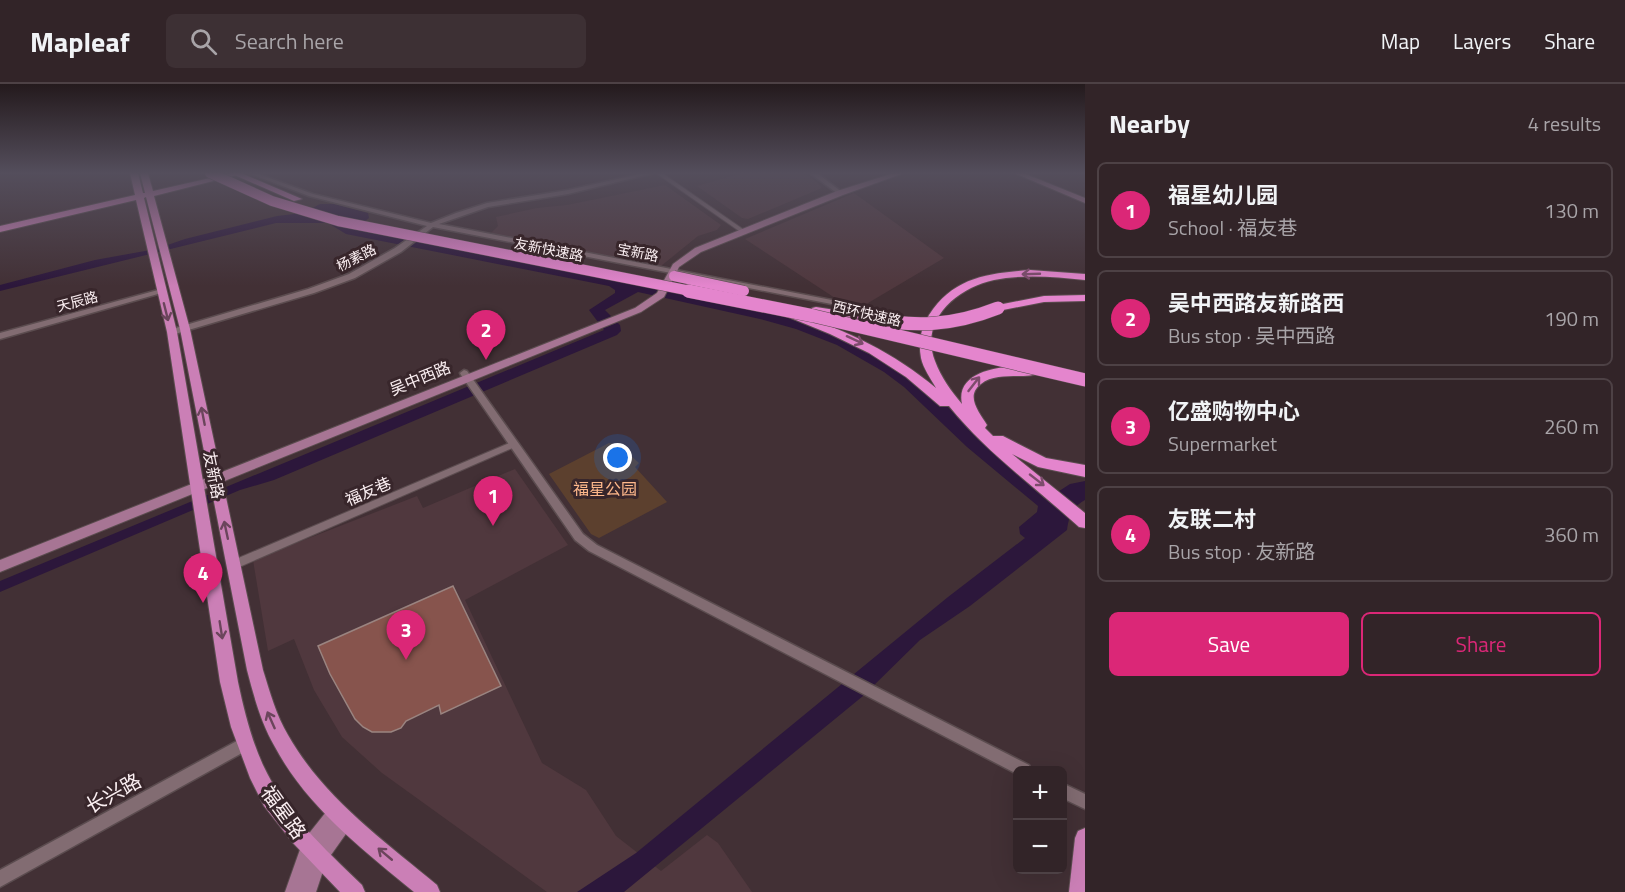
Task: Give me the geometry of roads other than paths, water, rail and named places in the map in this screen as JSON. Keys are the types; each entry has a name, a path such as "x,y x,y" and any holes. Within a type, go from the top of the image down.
{"highway":[{"name":"友新快速路","path":"302,211 322,217 641,277"},
{"name":"友新快速路","path":"320,211 641,277"},
{"path":"343,211 669,280 897,324 930,326 960,323 1005,306 1085,289"},
{"path":"978,433 945,393 929,363 926,338 934,312 952,294 968,285 990,279 1034,274 1085,277"},
{"name":"西环快速路","path":"641,277 669,280 1085,381"},
{"name":"西环快速路","path":"641,277 732,291 1085,373"},
{"path":"669,280 732,291"},
{"path":"669,280 801,319 862,343 913,376 1085,522"},
{"path":"1005,306 1044,299 1085,298"},
{"path":"816,310 855,316"},
{"path":"1085,381 1023,370 998,370 976,379 969,386 967,396 970,409 977,421 1009,447 1050,465 1085,471"}],"main road":[{"path":"0,228 75,211"},
{"name":"友新路","path":"141,211 171,332 229,681"},
{"name":"友新路","path":"154,211 185,329 260,692 281,742 299,771"},
{"name":"吴中西路","path":"0,559 198,487 217,486 616,316 653,297 669,280 680,262 694,252 791,211"},
{"name":"吴中西路","path":"0,566 198,487"},
{"name":"福星路","path":"229,681 246,743 271,800 314,852 355,892"},
{"name":"福星路","path":"299,771 341,817 429,892"},
{"path":"294,892 314,852 341,817"},
{"path":"1079,892 1085,838"},
{"path":"307,892 314,852"}],"street":[{"name":"宝新路","path":"374,211 669,280 847,305"},
{"name":"杨素路","path":"171,332 311,291 352,276 398,250 432,225 471,211"},
{"path":"715,211 742,230"},
{"name":"天辰路","path":"0,336 161,292"},
{"path":"468,378 579,537 593,548 1014,766"},
{"name":"福友巷","path":"233,565 514,444"},
{"name":"长兴路","path":"0,879 246,743"},
{"path":"1067,793 1085,802"}],"place":[{"name":"吴中西路友新路西","path":"486,360"},
{"name":"福星幼儿园","path":"493,526"},
{"name":"友联二村","path":"203,603"},
{"name":"亿盛购物中心","path":"406,660"}],"park label":[{"name":"福星公园","path":"605,489"}]}
